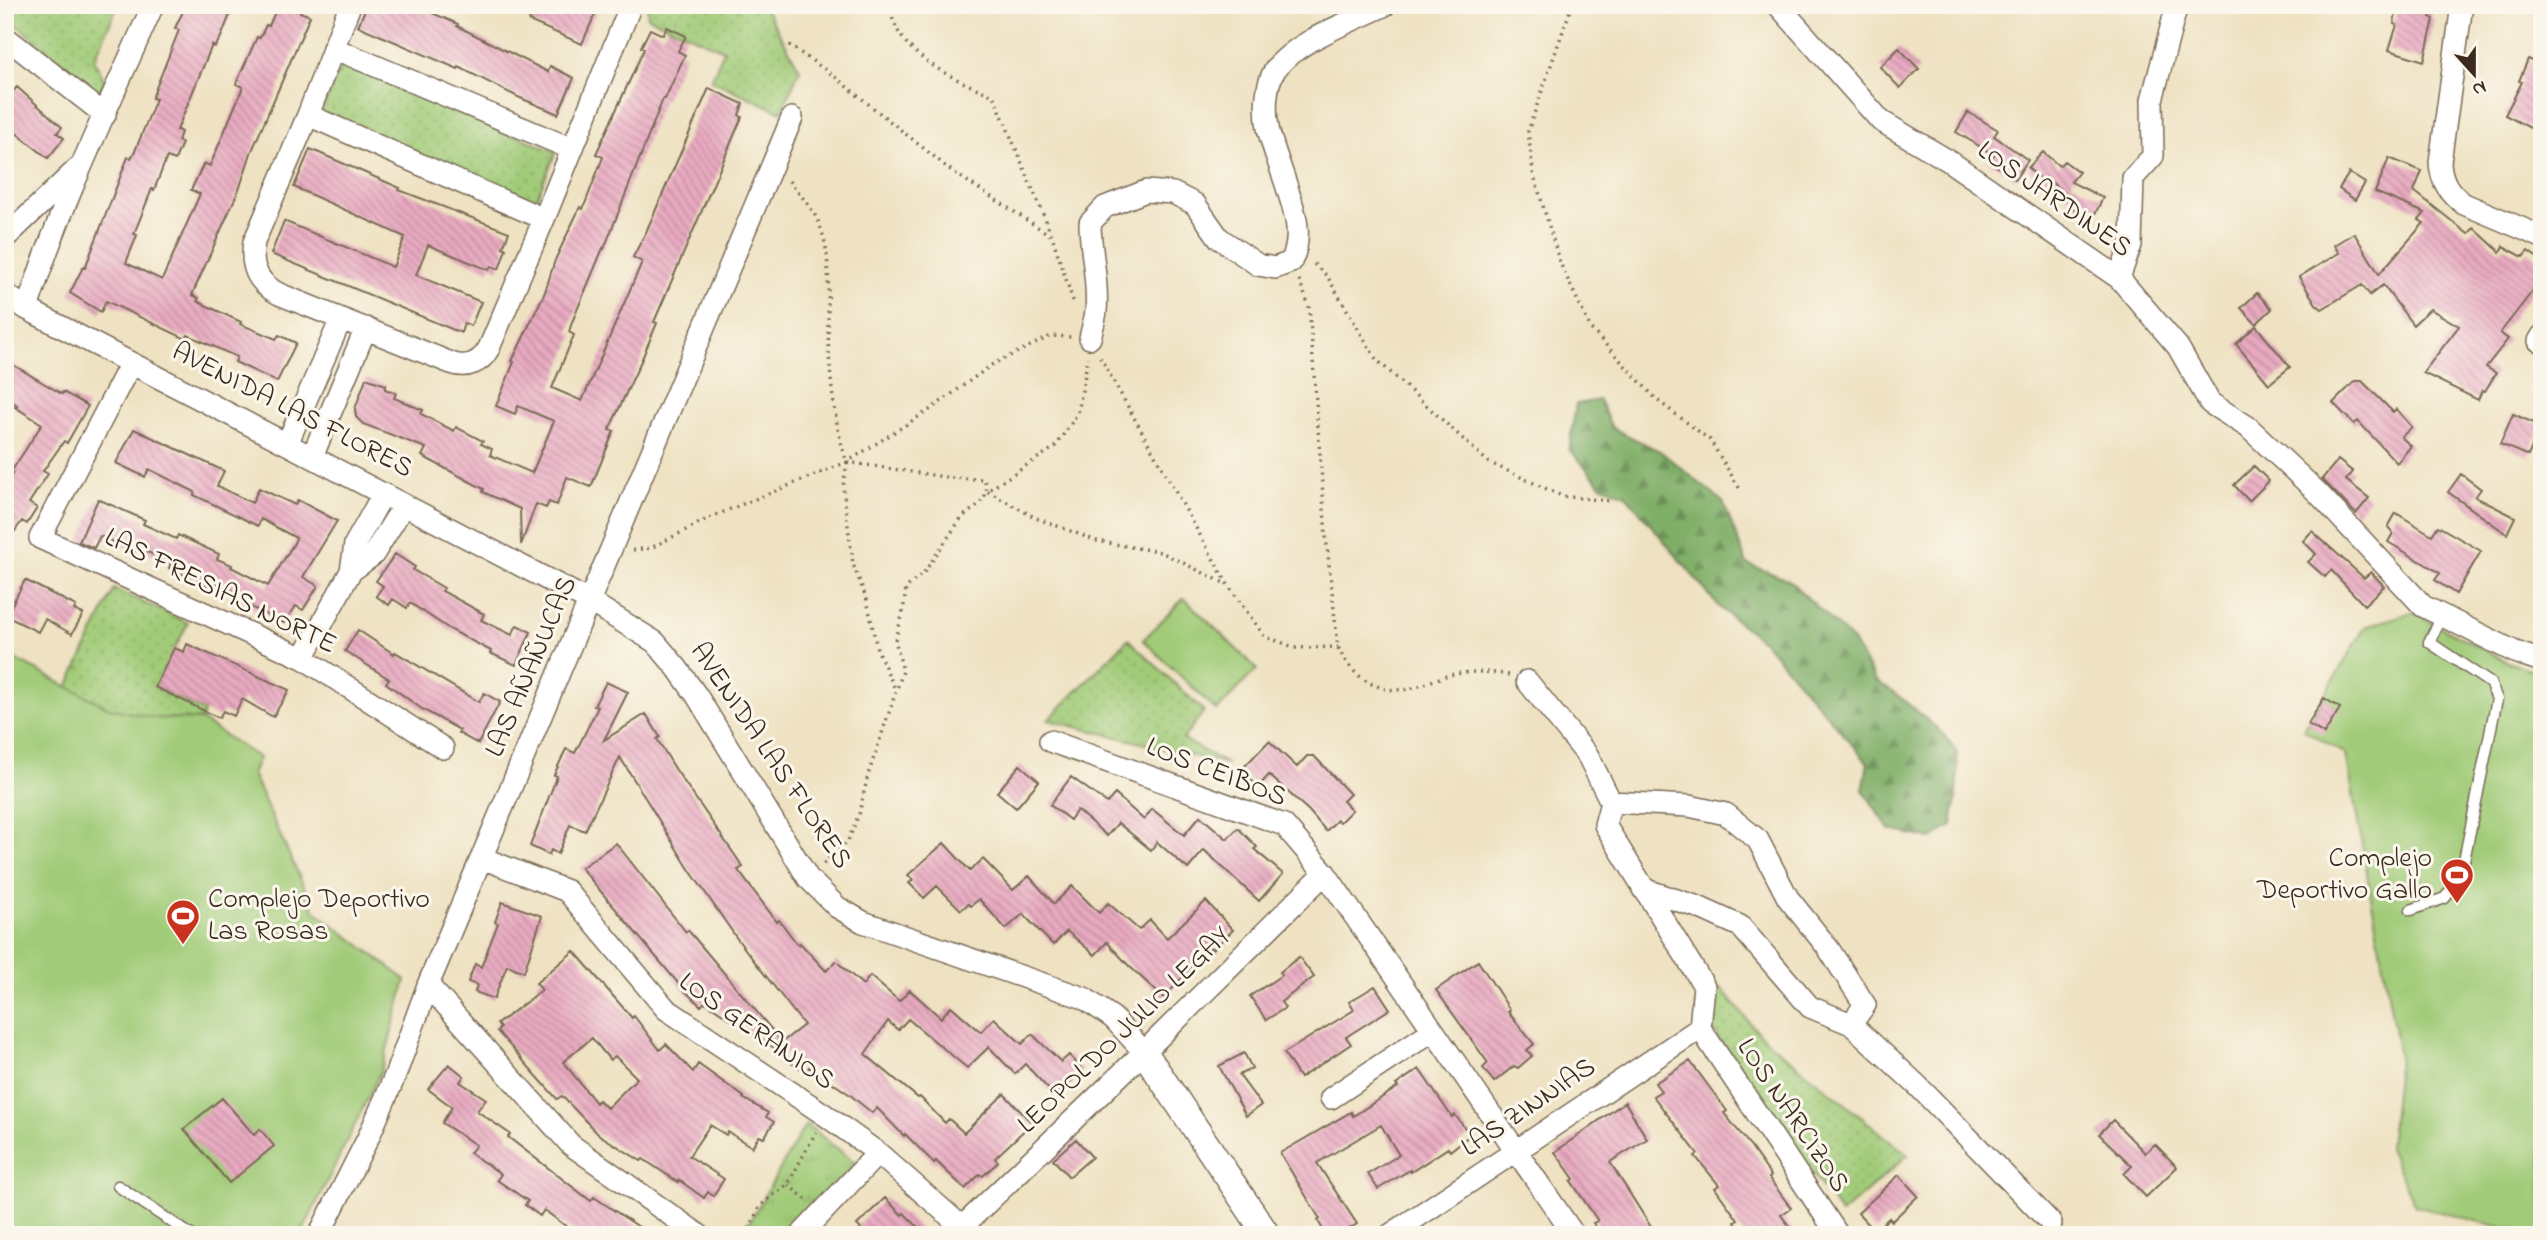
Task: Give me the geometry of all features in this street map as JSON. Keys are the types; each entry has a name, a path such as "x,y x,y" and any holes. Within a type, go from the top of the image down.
{"street":[{"path":"27,309 84,162 153,5"},
{"path":"350,5 308,115 254,242 252,263 262,282 270,289 458,365 480,361 489,348 625,20 628,5"},
{"path":"1090,338 1096,313 1096,297 1090,223 1105,207 1146,191 1173,193 1195,204 1219,239 1258,265 1275,268 1294,255 1299,234 1268,127 1266,98 1274,71 1299,48 1334,27 1385,5"},
{"name":"LOS JARDINES","path":"1778,5 1881,121 1949,161 2119,278 2178,347 2210,403 2248,427 2318,493 2423,606 2515,652 2542,661"},
{"path":"2119,278 2131,244 2133,178 2153,156 2152,100 2177,5"},
{"path":"2462,5 2440,162 2443,180 2455,197 2464,204 2542,237"},
{"path":"5,37 104,115"},
{"path":"333,48 572,149"},
{"path":"308,115 544,219"},
{"name":"LAS AÑAÑUCAS","path":"319,1235 369,1136 395,1076 428,985 792,118"},
{"path":"5,237 84,162"},
{"name":"AVENIDA LAS FLORES","path":"5,293 27,309 589,601 655,642 677,668 808,877 837,907 863,922 1084,998 1113,1018 1144,1052 1267,1235"},
{"path":"286,444 341,319"},
{"path":"312,457 366,328"},
{"name":"LAS FRESIAS NORTE","path":"131,363 40,538 303,658 443,748"},
{"path":"303,658 351,571 355,544 383,494"},
{"path":"351,571 373,555 404,505"},
{"path":"1527,681 1588,756 1611,802 1605,825 1704,986 1700,1028"},
{"name":"LOS CEIBOS","path":"1050,741 1284,825 1325,873 1574,1235"},
{"path":"1611,802 1689,806 1726,814 1758,840 1788,898 1828,948 1865,1005 1850,1024"},
{"name":"LOS GERANIOS","path":"482,858 568,891 666,1009 878,1153 965,1231"},
{"name":"LEOPOLDO JULIO LEGAY","path":"965,1231 1325,873"},
{"path":"1643,889 1698,907 1740,926 1810,1007 1850,1024 1917,1086 2050,1223"},
{"path":"428,985 571,1145 699,1235"},
{"name":"LAS ZINNIAS","path":"1390,1235 1700,1028"},
{"name":"LOS NARCIZOS","path":"1700,1028 1838,1235"},
{"path":"1331,1098 1432,1031"},
{"path":"801,1235 878,1153"}],"lane":[{"path":"2412,910 2445,898 2461,875 2497,699 2490,683 2429,642 2442,616"},
{"path":"118,1186 191,1235"}],"path":[{"path":"887,5 899,33 909,45 939,69 994,96 1052,236 1068,292 1090,338 1228,584 1264,636 1296,648 1338,647"},
{"path":"1572,5 1528,131 1533,172 1560,263 1591,329 1657,400 1710,440 1741,491"},
{"path":"789,45 830,73 953,173 1052,236"},
{"path":"774,163 807,203 820,224 827,251 828,348 841,446 847,462 843,487 853,564 867,600 877,649 896,690"},
{"path":"1294,255 1327,276 1376,359 1488,462 1562,496 1610,501"},
{"path":"1294,255 1310,306 1326,536 1338,647 1343,658 1359,677 1380,688 1392,690 1416,688 1446,676 1466,672 1497,673 1527,681"},
{"path":"610,553 651,548 711,517 847,462 932,409 993,364 1051,336 1090,338"},
{"path":"808,877 848,841 859,814 868,775 903,671 895,640 906,588 925,571 962,517 979,505 987,491 1055,447 1078,413 1090,338"},
{"path":"847,462 951,478 984,479 987,491 1036,518 1097,541 1161,552 1228,584"},
{"path":"746,1235 760,1206 788,1185 825,1115"}],"green space":[{"path":"7,5 118,5 94,60 107,85 104,98 5,15"},
{"path":"647,5 763,5 800,69 781,112 711,80 724,50 648,17"},
{"path":"342,63 556,152 535,202 321,113"},
{"path":"1599,400 1612,428 1660,451 1723,502 1747,564 1789,580 1853,641 1875,680 1900,697 1941,732 1957,751 1958,786 1952,825 1932,839 1890,830 1863,790 1868,763 1766,644 1719,607 1626,495 1602,486 1569,449 1576,404"},
{"path":"114,589 188,623 155,687 204,711 201,720 154,718 109,708 68,687"},
{"path":"1184,598 1257,669 1217,711 1143,640"},
{"name":"Complejo Deportivo Gallo","path":"2412,612 2508,662 2542,673 2542,1235 2415,1206 2389,1148 2399,1056 2346,754 2304,730 2365,627"},
{"path":"1128,639 1204,711 1183,739 1227,764 1048,720"},
{"name":"Complejo Deportivo Las Rosas","path":"5,654 109,708 154,718 201,720 259,758 252,774 315,911 406,980 381,1071 301,1235 5,1235"},
{"path":"1721,988 1759,1034 1908,1155 1841,1214 1696,1006"},
{"path":"806,1124 856,1163 789,1235 746,1235 743,1233"}],"building":[{"path":"186,5 194,5 209,12 212,5 234,5 221,37 215,47 212,45 177,130 181,132 178,141 182,143 175,160 167,157 134,234 137,235 126,263 162,280 200,194 191,190 204,163 210,166 243,87 236,84 257,37 260,38 266,25 269,26 278,5 302,5 300,12 310,16 251,153 240,187 192,295 199,298 197,301 241,322 240,324 276,339 279,335 296,343 277,382 235,362 237,357 188,335 186,339 106,301 101,312 70,293 83,267 85,268 128,157 131,158 135,151 156,99 152,98 179,30 175,28"},
{"path":"367,5 428,5 425,10 458,24 457,26 548,72 550,66 574,78 558,114 459,67 458,69 358,26"},
{"path":"536,5 599,5 582,44 529,21"},
{"path":"2397,5 2431,9 2430,17 2434,19 2424,61 2389,50 2397,25 2394,24"},
{"path":"667,27 686,36 678,51 685,55 663,99 572,322 569,332 574,335 552,388 582,401 642,262 633,257 709,88 743,104 739,115 742,117 654,322 657,323 641,361 609,430 614,431 591,487 567,477 557,505 549,502 546,508 536,504 521,545 520,509 483,492 484,489 422,456 426,448 363,424 356,417 355,409 366,378 386,385 385,389 396,393 394,398 423,410 421,414 454,431 456,427 483,441 481,444 492,449 490,455 532,473 554,421 518,406 515,414 496,406 514,362 512,361 545,292 555,260 580,207 583,209 603,157 596,154 644,49 641,47 650,29 663,35"},
{"path":"1899,48 1919,69 1900,88 1880,67"},
{"path":"2528,59 2542,65 2542,134 2505,115 2522,82 2519,81"},
{"path":"17,87 62,127 57,133 64,138 48,158 15,132 5,143 5,99"},
{"path":"1968,112 1998,130 1994,136 2028,160 2015,179 1989,161 1994,155 1956,132"},
{"path":"310,149 400,188 399,190 509,232 499,269 491,266 489,270 428,245 416,275 481,302 471,326 464,323 461,333 271,254 284,221 393,267 405,237 294,187"},
{"path":"2043,152 2059,166 2064,161 2079,172 2071,182 2103,198 2093,218 2074,209 2077,203 2045,177 2042,181 2028,168"},
{"path":"2389,158 2422,171 2414,191 2468,234 2474,228 2500,252 2503,246 2523,257 2528,251 2542,261 2542,279 2500,333 2508,339 2486,367 2496,373 2485,391 2482,390 2478,400 2423,373 2459,326 2430,309 2413,325 2383,285 2370,295 2362,285 2322,309 2299,277 2339,253 2334,245 2354,233 2379,274 2424,223 2419,220 2425,213 2375,192"},
{"path":"2349,173 2365,183 2355,200 2339,189"},
{"path":"2257,293 2272,309 2256,324 2241,308"},
{"path":"2256,326 2290,367 2269,384 2236,344"},
{"path":"5,360 62,394 63,392 88,406 67,443 64,441 43,471 48,474 29,503 37,508 27,524 22,521 5,545 5,485 42,424 15,407 17,405 5,397"},
{"path":"2355,381 2362,381 2393,412 2396,409 2412,427 2401,437 2411,446 2397,463 2358,421 2354,424 2333,403"},
{"path":"2513,414 2541,426 2528,456 2500,444"},
{"path":"134,429 224,471 217,486 252,503 259,488 295,505 298,500 337,521 303,577 318,586 303,610 296,606 284,623 240,602 243,596 211,580 208,587 169,568 171,563 137,547 135,552 100,536 94,548 79,542 98,499 145,520 143,524 176,539 178,535 219,554 217,559 268,586 294,543 296,538 261,519 258,526 194,495 195,492 149,469 145,477 116,463"},
{"path":"2338,460 2353,472 2346,480 2369,498 2356,514 2322,479"},
{"path":"2254,466 2269,481 2249,501 2234,485"},
{"path":"2461,474 2481,489 2475,497 2515,517 2507,534 2448,492"},
{"path":"2396,513 2432,535 2438,526 2481,551 2456,594 2435,580 2440,573 2388,542 2393,533 2388,527"},
{"path":"2312,531 2364,578 2371,572 2384,586 2364,605 2331,570 2325,577 2308,562 2316,554 2303,541"},
{"path":"395,554 415,567 413,570 444,588 442,591 484,614 481,620 512,635 517,625 531,632 516,665 490,653 491,651 451,630 410,603 407,608 393,599 389,605 376,596 383,586 376,581"},
{"path":"25,580 76,606 74,610 83,614 72,634 45,619 38,632 6,616"},
{"path":"358,630 394,654 395,652 479,702 484,693 500,702 478,744 458,733 460,730 422,709 386,683 389,679 345,651"},
{"path":"187,644 289,690 273,717 242,699 234,716 223,711 219,718 155,687 174,648 184,652"},
{"path":"606,682 628,692 604,740 646,714 660,737 657,739 676,770 743,867 738,870 777,922 779,920 798,945 800,943 826,971 836,961 863,985 870,976 899,1001 910,990 941,1018 951,1006 981,1032 994,1018 1022,1044 1032,1034 1061,1062 1069,1055 1083,1070 1055,1096 1025,1064 1015,1074 989,1047 967,1068 908,1019 898,1030 888,1021 865,1054 920,1097 945,1123 949,1119 964,1133 1004,1094 1032,1123 995,1158 998,1162 983,1176 980,1174 965,1189 905,1134 904,1136 877,1108 872,1113 809,1067 806,1072 705,1002 701,1006 683,989 581,868 616,843 686,932 688,930 782,1042 804,1025 738,940 689,869 620,757 585,831 570,825 558,854 551,850 549,855 530,846 557,776 554,775 566,749 575,753 598,707 594,706"},
{"path":"2324,698 2340,708 2324,734 2308,724"},
{"path":"1269,741 1297,767 1307,756 1314,756 1350,794 1343,801 1352,810 1326,831 1309,811 1269,775 1258,787 1241,770"},
{"path":"1020,765 1039,781 1016,808 997,792"},
{"path":"1071,777 1107,803 1115,794 1144,820 1152,809 1184,835 1200,816 1227,839 1238,828 1257,847 1254,849 1283,874 1259,901 1204,850 1188,869 1157,842 1151,850 1118,823 1107,836 1077,810 1070,820 1050,805"},
{"path":"944,843 970,871 983,859 1013,890 1029,876 1054,904 1072,886 1099,913 1108,903 1139,930 1150,920 1167,938 1206,901 1233,930 1212,950 1210,947 1164,998 1107,942 1095,955 1067,931 1053,945 1023,914 1006,929 979,899 961,910 937,886 924,898 909,883 913,880 908,875"},
{"path":"502,902 542,916 524,972 507,965 494,999 475,992 477,985 468,982 475,964 481,967 498,923 495,922"},
{"path":"574,951 632,1018 634,1016 660,1050 666,1044 693,1072 698,1064 768,1113 766,1117 774,1122 764,1138 759,1136 752,1147 728,1132 726,1135 710,1125 689,1156 724,1179 713,1196 708,1192 704,1198 679,1180 678,1182 643,1159 641,1161 598,1134 562,1096 557,1099 497,1031 500,1028 497,1024 542,990 536,983","holes":["592,1038 610,1060 615,1056 637,1078 607,1108 599,1100 596,1103 563,1062"]},
{"path":"1299,957 1314,977 1281,1002 1285,1008 1266,1020 1250,996 1282,975 1280,972"},
{"path":"1478,961 1510,1010 1508,1012 1534,1044 1527,1050 1532,1056 1494,1082 1483,1068 1488,1063 1436,990"},
{"path":"1375,986 1390,1009 1346,1037 1351,1044 1300,1078 1284,1053 1354,1010 1349,1002"},
{"path":"1244,1053 1252,1068 1239,1075 1261,1105 1246,1116 1219,1066"},
{"path":"1690,1061 1727,1111 1724,1113 1748,1143 1791,1208 1781,1215 1796,1235 1744,1235 1735,1222 1738,1220 1715,1188 1719,1185 1653,1096 1661,1091 1655,1083"},
{"path":"449,1064 464,1076 460,1082 486,1099 477,1111 510,1134 508,1137 591,1201 594,1197 651,1235 578,1235 544,1210 540,1216 525,1205 528,1201 497,1180 501,1174 470,1153 476,1145 442,1123 452,1107 428,1089"},
{"path":"1419,1069 1452,1117 1455,1115 1470,1135 1450,1151 1448,1148 1378,1189 1368,1174 1399,1155 1381,1125 1317,1163 1357,1224 1339,1235 1326,1235 1318,1221 1320,1219 1280,1153 1351,1112 1353,1116 1398,1087 1396,1085"},
{"path":"222,1098 254,1135 260,1129 274,1146 229,1183 184,1129"},
{"path":"1625,1102 1647,1139 1610,1162 1656,1235 1601,1235 1593,1223 1598,1221 1555,1152"},
{"path":"2113,1120 2145,1153 2155,1144 2177,1167 2146,1197 2124,1174 2132,1166 2099,1134"},
{"path":"1076,1139 1092,1157 1069,1177 1053,1159"},
{"path":"1899,1175 1918,1196 1892,1221 1889,1218 1875,1231 1858,1213"},
{"path":"885,1198 926,1235 867,1235 857,1225"}],"place":[{"name":"Complejo Deportivo Gallo","path":"2457,905"},
{"name":"Complejo Deportivo Las Rosas","path":"183,946"}]}
